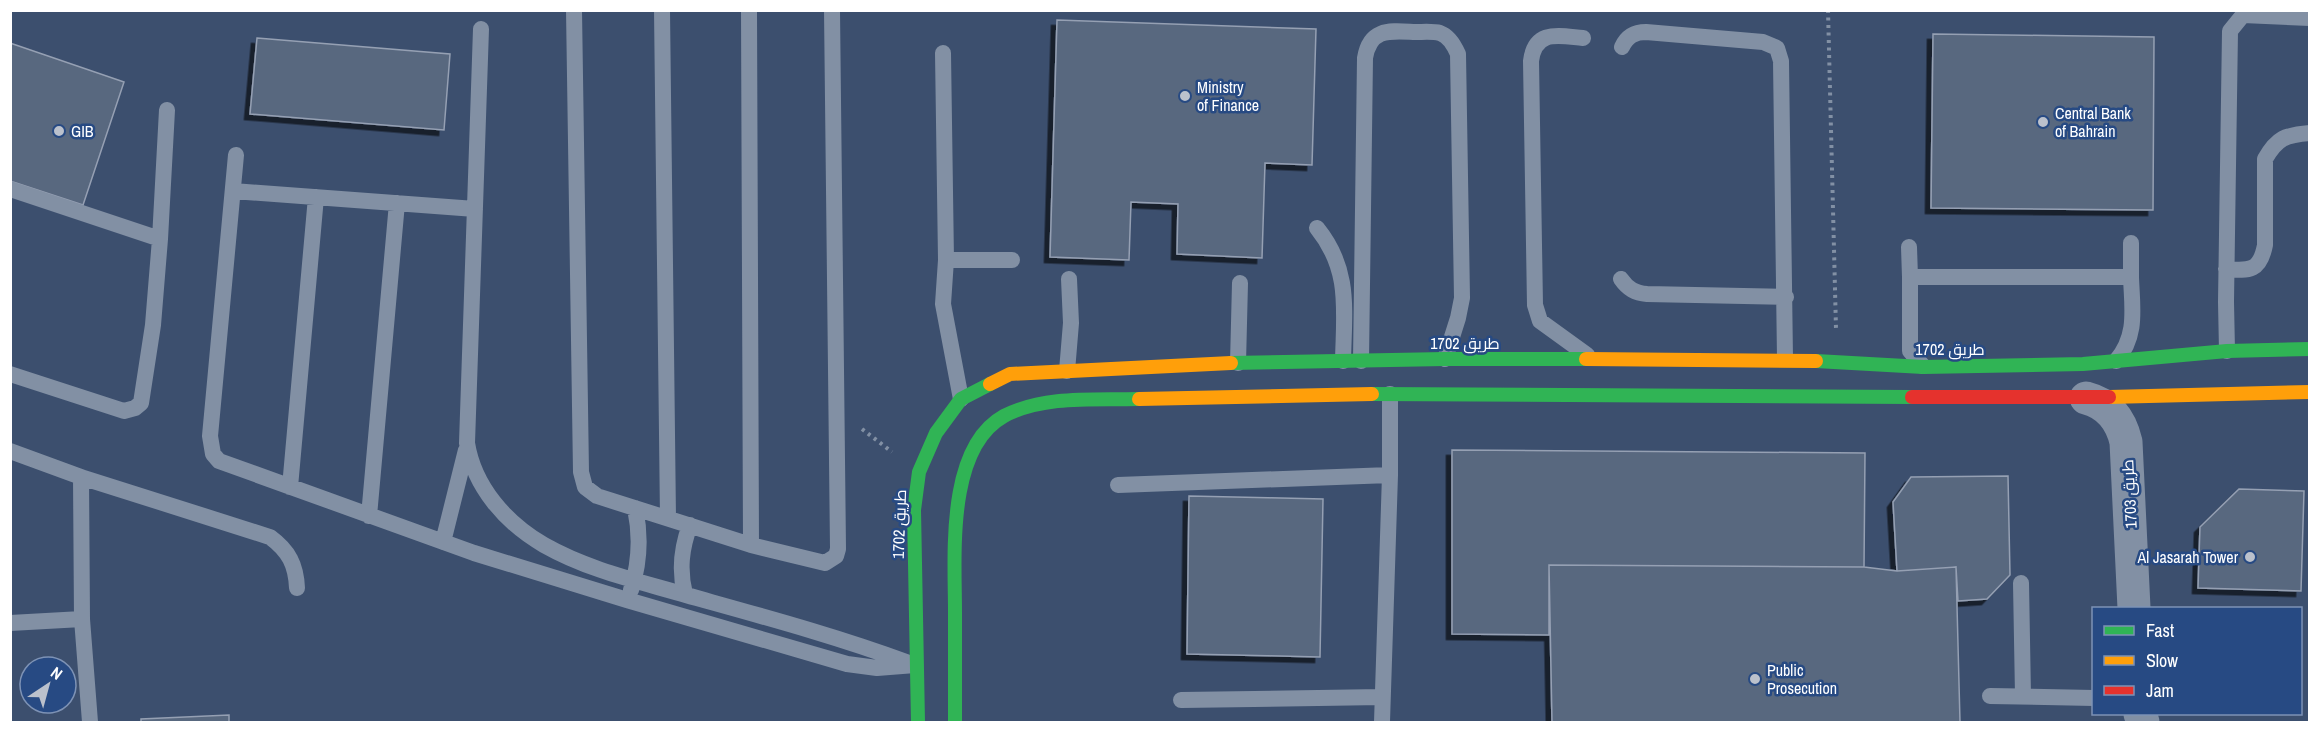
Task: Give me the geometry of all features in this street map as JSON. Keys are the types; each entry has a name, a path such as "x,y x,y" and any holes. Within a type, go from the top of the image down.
{"street":[{"name":"طريق 1702","path":"955,723 945,664 955,530 960,495 971,456 990,428 1009,412 1057,401 1390,377 2085,381 2116,361 2227,351 2310,349"},
{"name":"طريق 1702","path":"918,723 915,665 914,510 918,472 936,433 961,399 1010,374 1238,363 1362,361 1390,377 1445,359 1785,359 1923,367 2085,381 2310,392"},
{"name":"طريق 1703","path":"2085,381 2097,401 2115,415 2123,428 2126,442 2134,607"},
{"path":"915,665 945,664"}],"lane":[{"path":"574,10 581,472 585,487 597,496 751,545 825,563 836,556 837,549 832,10"},
{"path":"662,10 668,518"},
{"path":"749,10 751,545"},
{"path":"2227,351 2230,31 2243,15 2310,18"},
{"path":"481,29 468,443 470,463 481,484 513,523 543,544 573,560 634,580 868,647 915,665"},
{"path":"1362,361 1367,48 1381,33 1391,31 1439,32 1454,45 1460,63 1462,298 1445,359"},
{"path":"1622,47 1629,37 1637,32 1646,32 1763,42 1777,48 1781,61 1786,297 1785,359"},
{"path":"1582,38 1548,36 1535,45 1532,52 1535,305 1540,321 1592,359"},
{"path":"943,53 946,260 943,304 961,399"},
{"path":"10,374 124,411 135,408 141,403 153,325 167,110"},
{"path":"2226,269 2244,270 2256,266 2262,259 2265,245 2265,159 2272,147 2282,138 2310,133"},
{"path":"236,155 210,446 219,461 443,542 627,600 847,664 877,668 915,665"},
{"path":"10,189 160,239"},
{"path":"233,191 475,210"},
{"path":"290,487 316,197"},
{"path":"369,516 397,203"},
{"path":"1317,228 1338,262 1344,289 1343,361"},
{"path":"2116,361 2124,352 2131,333 2131,243"},
{"path":"1909,247 1910,351 1923,367"},
{"path":"946,260 1012,260"},
{"path":"1338,262 1364,260"},
{"path":"1910,277 2131,277"},
{"path":"1067,371 1071,322 1069,279"},
{"path":"1621,279 1637,293 1786,297"},
{"path":"1238,363 1240,283"},
{"path":"1382,723 1390,475 1390,377"},
{"path":"443,542 468,443"},
{"path":"10,451 81,477 270,537 292,558 297,588"},
{"path":"1118,485 1390,475"},
{"path":"81,477 82,619 90,723"},
{"path":"627,600 634,580 639,544 635,508"},
{"path":"685,594 681,552 690,525"},
{"path":"2021,583 2023,696"},
{"path":"10,623 82,619"},
{"path":"1990,696 2092,698"},
{"path":"1181,700 1382,697"}],"path":[{"path":"1828,10 1837,363"},
{"path":"836,410 918,472"}],"building":[{"name":"Ministry of Finance","path":"1057,20 1316,29 1312,165 1265,163 1262,258 1177,254 1178,204 1131,202 1129,260 1050,257"},
{"name":"Central Bank of Bahrain","path":"1933,34 2154,37 2153,210 1931,208"},
{"path":"257,38 450,54 444,130 250,114"},
{"name":"GIB","path":"10,43 124,82 83,205 10,181"},
{"path":"1452,450 1865,453 1864,567 1549,565 1549,635 1452,634"},
{"path":"2008,476 2010,575 1987,599 1958,601 1956,567 1897,571 1893,502 1911,477"},
{"name":"Al Jasarah Tower","path":"2239,489 2304,491 2301,591 2198,588 2200,527"},
{"path":"1189,496 1323,499 1320,657 1187,654"},
{"name":"Public Prosecution","path":"1549,565 1864,567 1897,571 1956,567 1960,722 1552,722"},
{"path":"229,715 229,722 141,722 141,719"}],"traffic: fast":[{"path":"1816,361 1923,367 2083,364 2227,351 2310,349"},
{"path":"1231,363 1586,359"},
{"path":"918,722 914,510 919,472 936,433 961,399 990,384"},
{"path":"1372,394 1912,397"},
{"path":"955,722 955,534 963,477 972,452 985,431 1004,416 1020,409 1070,400 1139,399"}],"traffic: slow":[{"path":"1586,359 1816,361"},
{"path":"990,384 1010,374 1231,363"},
{"path":"2109,397 2310,392"},
{"path":"1139,399 1372,394"}],"traffic: jam":[{"path":"1912,397 2109,397"}],"place":[{"name":"Ministry of Finance","path":"1185,96"},
{"name":"Central Bank of Bahrain","path":"2043,122"},
{"name":"GIB","path":"59,131"},
{"name":"Al Jasarah Tower","path":"2250,557"},
{"name":"Public Prosecution","path":"1755,679"}]}
